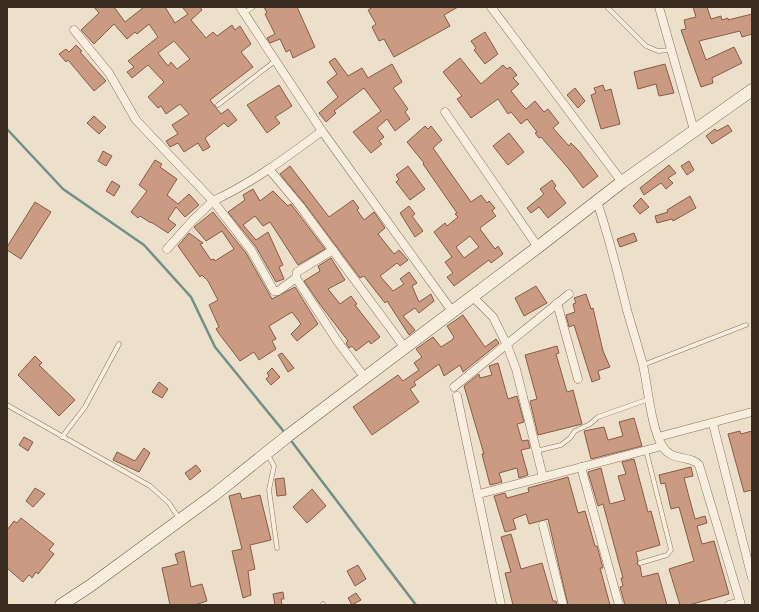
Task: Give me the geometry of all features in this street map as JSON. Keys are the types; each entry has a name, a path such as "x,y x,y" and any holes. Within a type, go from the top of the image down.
{"street":[{"path":"491,7 622,182"},
{"path":"659,7 694,130"},
{"path":"242,10 322,131 452,311"},
{"path":"74,30 109,73 136,120 213,201 251,250 274,291 278,291 296,278"},
{"path":"61,605 90,586 180,520 622,182 694,130 751,94"},
{"path":"445,112 538,247"},
{"path":"167,249 193,220 213,201 236,190 269,169 322,131"},
{"path":"269,169 300,206 405,348"},
{"path":"597,202 612,246 615,264 642,365 658,436 662,446 674,457 696,462 700,465 740,604 729,605"},
{"path":"333,250 297,272 296,278 338,342 365,378"},
{"path":"454,387 569,294"},
{"path":"472,296 493,317 507,345 516,369 543,477"},
{"path":"557,303 578,379"},
{"path":"457,396 479,494 501,605"},
{"path":"658,436 713,424 752,412"},
{"path":"713,424 752,578"},
{"path":"479,494 662,446"},
{"path":"581,467 619,605"},
{"path":"543,525 563,605"}],"lane":[{"path":"242,10 253,7"},
{"path":"607,7 646,46 658,51 672,50"},
{"path":"218,105 275,62"},
{"path":"642,365 746,325"},
{"path":"62,437 85,407 119,344"},
{"path":"536,450 561,445 570,438 575,431 590,424 598,417 649,399"},
{"path":"7,405 150,486 169,502 180,520"},
{"path":"640,563 667,555 671,550 646,450"},
{"path":"267,453 274,466 270,490 277,548"}],"building":[{"path":"94,7 114,7 125,22 144,7 165,7 175,23 188,14 182,7 200,7 202,10 191,20 206,38 213,32 217,36 232,25 235,30 240,26 251,44 241,52 253,67 210,100 221,114 228,109 237,120 228,127 224,123 205,138 210,147 203,151 198,143 184,152 178,143 170,147 166,141 178,134 172,125 189,114 180,104 166,114 161,106 158,108 148,97 164,82 148,65 132,78 127,72 134,67 128,61 158,37 149,24 137,34 135,32 127,39 114,24 94,44 81,30 99,13","holes":["174,41 190,59 177,69 171,62 168,66 158,53"]},
{"path":"264,7 297,7 315,47 293,58 290,50 286,52 280,39 270,43 267,38 275,34 265,14 267,13"},
{"path":"373,7 458,7 444,15 450,26 394,57 384,39 379,41 372,27 376,24 368,10"},
{"path":"693,7 707,7 711,19 721,16 722,20 728,18 728,20 752,14 752,34 742,37 740,31 699,41 706,60 734,47 742,63 712,78 713,83 701,87 681,30 686,29 684,20 696,17"},
{"path":"485,32 498,54 485,64 474,50 476,48 471,41"},
{"path":"76,45 82,51 80,52 106,81 94,91 68,60 66,62 59,54 66,49 69,52"},
{"path":"335,58 348,76 362,68 368,78 392,64 402,82 393,88 408,109 405,112 410,119 395,131 387,119 377,128 384,137 379,141 382,144 371,153 353,132 381,111 364,88 334,111 336,113 326,122 319,113 338,97 327,82 337,74 329,62"},
{"path":"460,58 481,84 503,65 507,69 510,67 517,75 513,78 519,84 511,91 522,105 526,109 535,101 544,112 548,109 559,123 553,128 569,146 571,143 579,151 598,176 583,188 541,137 539,138 535,133 537,132 527,119 521,124 511,112 508,114 498,99 471,118 457,99 462,96 443,72"},
{"path":"665,64 674,93 659,96 656,84 638,89 634,72"},
{"path":"279,85 292,106 275,117 280,123 267,133 247,105"},
{"path":"603,85 605,91 611,89 620,124 601,129 591,95 596,93 594,88"},
{"path":"575,88 585,101 578,108 567,95"},
{"path":"94,116 106,127 99,134 87,123"},
{"path":"728,125 732,131 712,144 706,136 715,129 717,131"},
{"path":"425,126 428,129 431,126 442,140 433,148 471,202 481,195 487,203 489,201 495,208 492,211 496,216 480,229 495,249 498,246 503,254 491,263 489,260 454,286 447,277 453,273 445,262 452,257 434,232 445,223 447,226 458,217 455,214 457,213 423,164 424,163 407,142","holes":["470,236 479,247 464,258 456,247"]},
{"path":"509,133 524,152 508,165 493,146"},
{"path":"103,151 112,156 106,166 98,161"},
{"path":"155,160 162,164 160,167 177,179 167,195 178,204 189,194 199,205 185,217 176,207 168,219 176,225 168,233 140,216 138,218 131,212 147,191 139,185"},
{"path":"689,161 694,170 687,175 681,166"},
{"path":"669,165 676,173 668,178 673,183 666,189 661,183 644,195 640,188"},
{"path":"290,166 329,217 353,200 359,208 357,210 364,220 374,212 385,228 378,234 394,254 399,250 408,260 400,266 397,263 380,276 393,291 404,284 400,279 409,272 417,283 412,286 419,302 431,294 434,301 419,313 415,308 403,316 415,330 409,335 387,301 385,303 364,276 360,278 304,203 280,174"},
{"path":"408,166 425,189 410,200 396,182 399,179 396,175"},
{"path":"552,180 556,186 554,188 566,203 548,218 539,207 531,213 527,208 544,194 540,189"},
{"path":"112,181 120,186 114,196 106,191"},
{"path":"253,189 260,201 273,191 288,206 291,204 325,249 298,265 270,222 263,226 255,216 243,225 256,240 268,232 283,265 279,267 284,279 276,282 256,247 228,212 245,200 243,195"},
{"path":"690,196 696,208 673,221 672,219 657,223 655,216 668,212 667,210"},
{"path":"641,198 649,207 640,214 633,206"},
{"path":"35,202 51,212 21,259 7,250 7,247"},
{"path":"409,206 415,214 412,216 423,231 415,237 400,213"},
{"path":"213,212 246,253 272,299 295,287 318,324 297,341 291,334 301,324 292,312 269,326 276,339 272,341 276,349 259,360 254,352 240,361 220,335 216,329 219,327 209,305 218,300 208,281 202,275 200,277 178,246 189,233 203,243 200,244 211,260 214,259 215,261 234,249 222,231 206,241 194,227"},
{"path":"634,233 637,241 620,247 617,239"},
{"path":"331,258 345,280 328,289 340,304 351,296 357,304 355,305 380,337 371,344 369,341 356,351 352,346 349,348 346,343 348,341 304,281 320,271 318,266"},
{"path":"536,286 547,303 524,316 515,298"},
{"path":"586,294 591,309 593,308 603,351 610,367 598,371 600,379 592,382 574,325 569,327 566,315 575,312 573,304 576,303 574,298"},
{"path":"463,315 485,347 496,339 499,343 463,372 460,365 444,376 439,364 414,382 416,385 410,389 419,402 372,435 353,407 398,375 403,381 419,370 414,363 422,357 416,349 433,337 441,347 452,340 454,337 447,326"},
{"path":"557,346 559,353 556,354 567,392 573,390 582,424 538,435 530,401 537,399 525,355"},
{"path":"282,353 294,368 288,372 278,355"},
{"path":"35,356 42,363 39,365 75,400 59,416 18,375"},
{"path":"498,363 508,399 517,396 524,422 517,424 522,441 528,440 530,448 521,450 528,475 519,478 517,468 499,473 502,482 490,485 482,454 484,454 464,386 479,374 480,378 492,375 489,366"},
{"path":"272,368 280,377 271,385 266,379 269,376 267,373"},
{"path":"159,382 168,389 162,398 152,392"},
{"path":"634,418 642,446 591,459 584,431 604,427 608,440 623,436 619,422"},
{"path":"740,431 741,434 752,431 752,490 744,492 728,434"},
{"path":"24,437 33,442 28,451 19,445"},
{"path":"144,448 150,453 139,472 113,460 117,452 135,461"},
{"path":"634,459 648,512 651,511 660,545 636,552 638,560 637,564 640,566 642,577 658,573 667,605 625,605 620,587 623,586 621,578 623,578 603,504 598,506 588,472 601,468 610,504 625,500 618,476 626,474 622,462"},
{"path":"196,465 201,471 190,480 185,473"},
{"path":"691,467 693,476 684,478 695,519 705,516 707,523 697,526 702,544 714,541 729,594 689,605 680,605 669,569 694,561 679,507 671,509 665,483 661,484 659,475"},
{"path":"568,477 578,513 585,511 595,546 597,546 603,568 600,568 610,605 568,605 548,519 529,524 526,514 513,519 516,529 505,532 494,496 505,493 507,498 529,492 528,488"},
{"path":"284,478 286,495 277,496 275,479"},
{"path":"35,488 45,494 33,507 26,501"},
{"path":"312,489 326,506 307,523 293,507"},
{"path":"240,493 242,499 260,495 271,540 250,545 255,569 248,571 251,595 243,598 232,551 242,549 229,496"},
{"path":"21,518 54,544 49,550 54,554 38,574 36,572 32,578 29,575 23,582 7,568 7,530 14,521 17,523"},
{"path":"511,534 521,569 542,563 553,601 556,601 557,605 513,605 505,573 511,572 501,537"},
{"path":"184,551 191,587 202,584 207,601 195,605 170,605 162,568 178,564 175,554"},
{"path":"358,565 366,579 355,586 347,571"},
{"path":"283,592 284,599 281,599 282,605 275,605 273,594"},
{"path":"356,593 361,600 352,605 348,598"}],"waterway":[{"path":"7,129 63,189 144,245 191,297 215,347 285,433"},
{"path":"289,438 416,605"}]}
